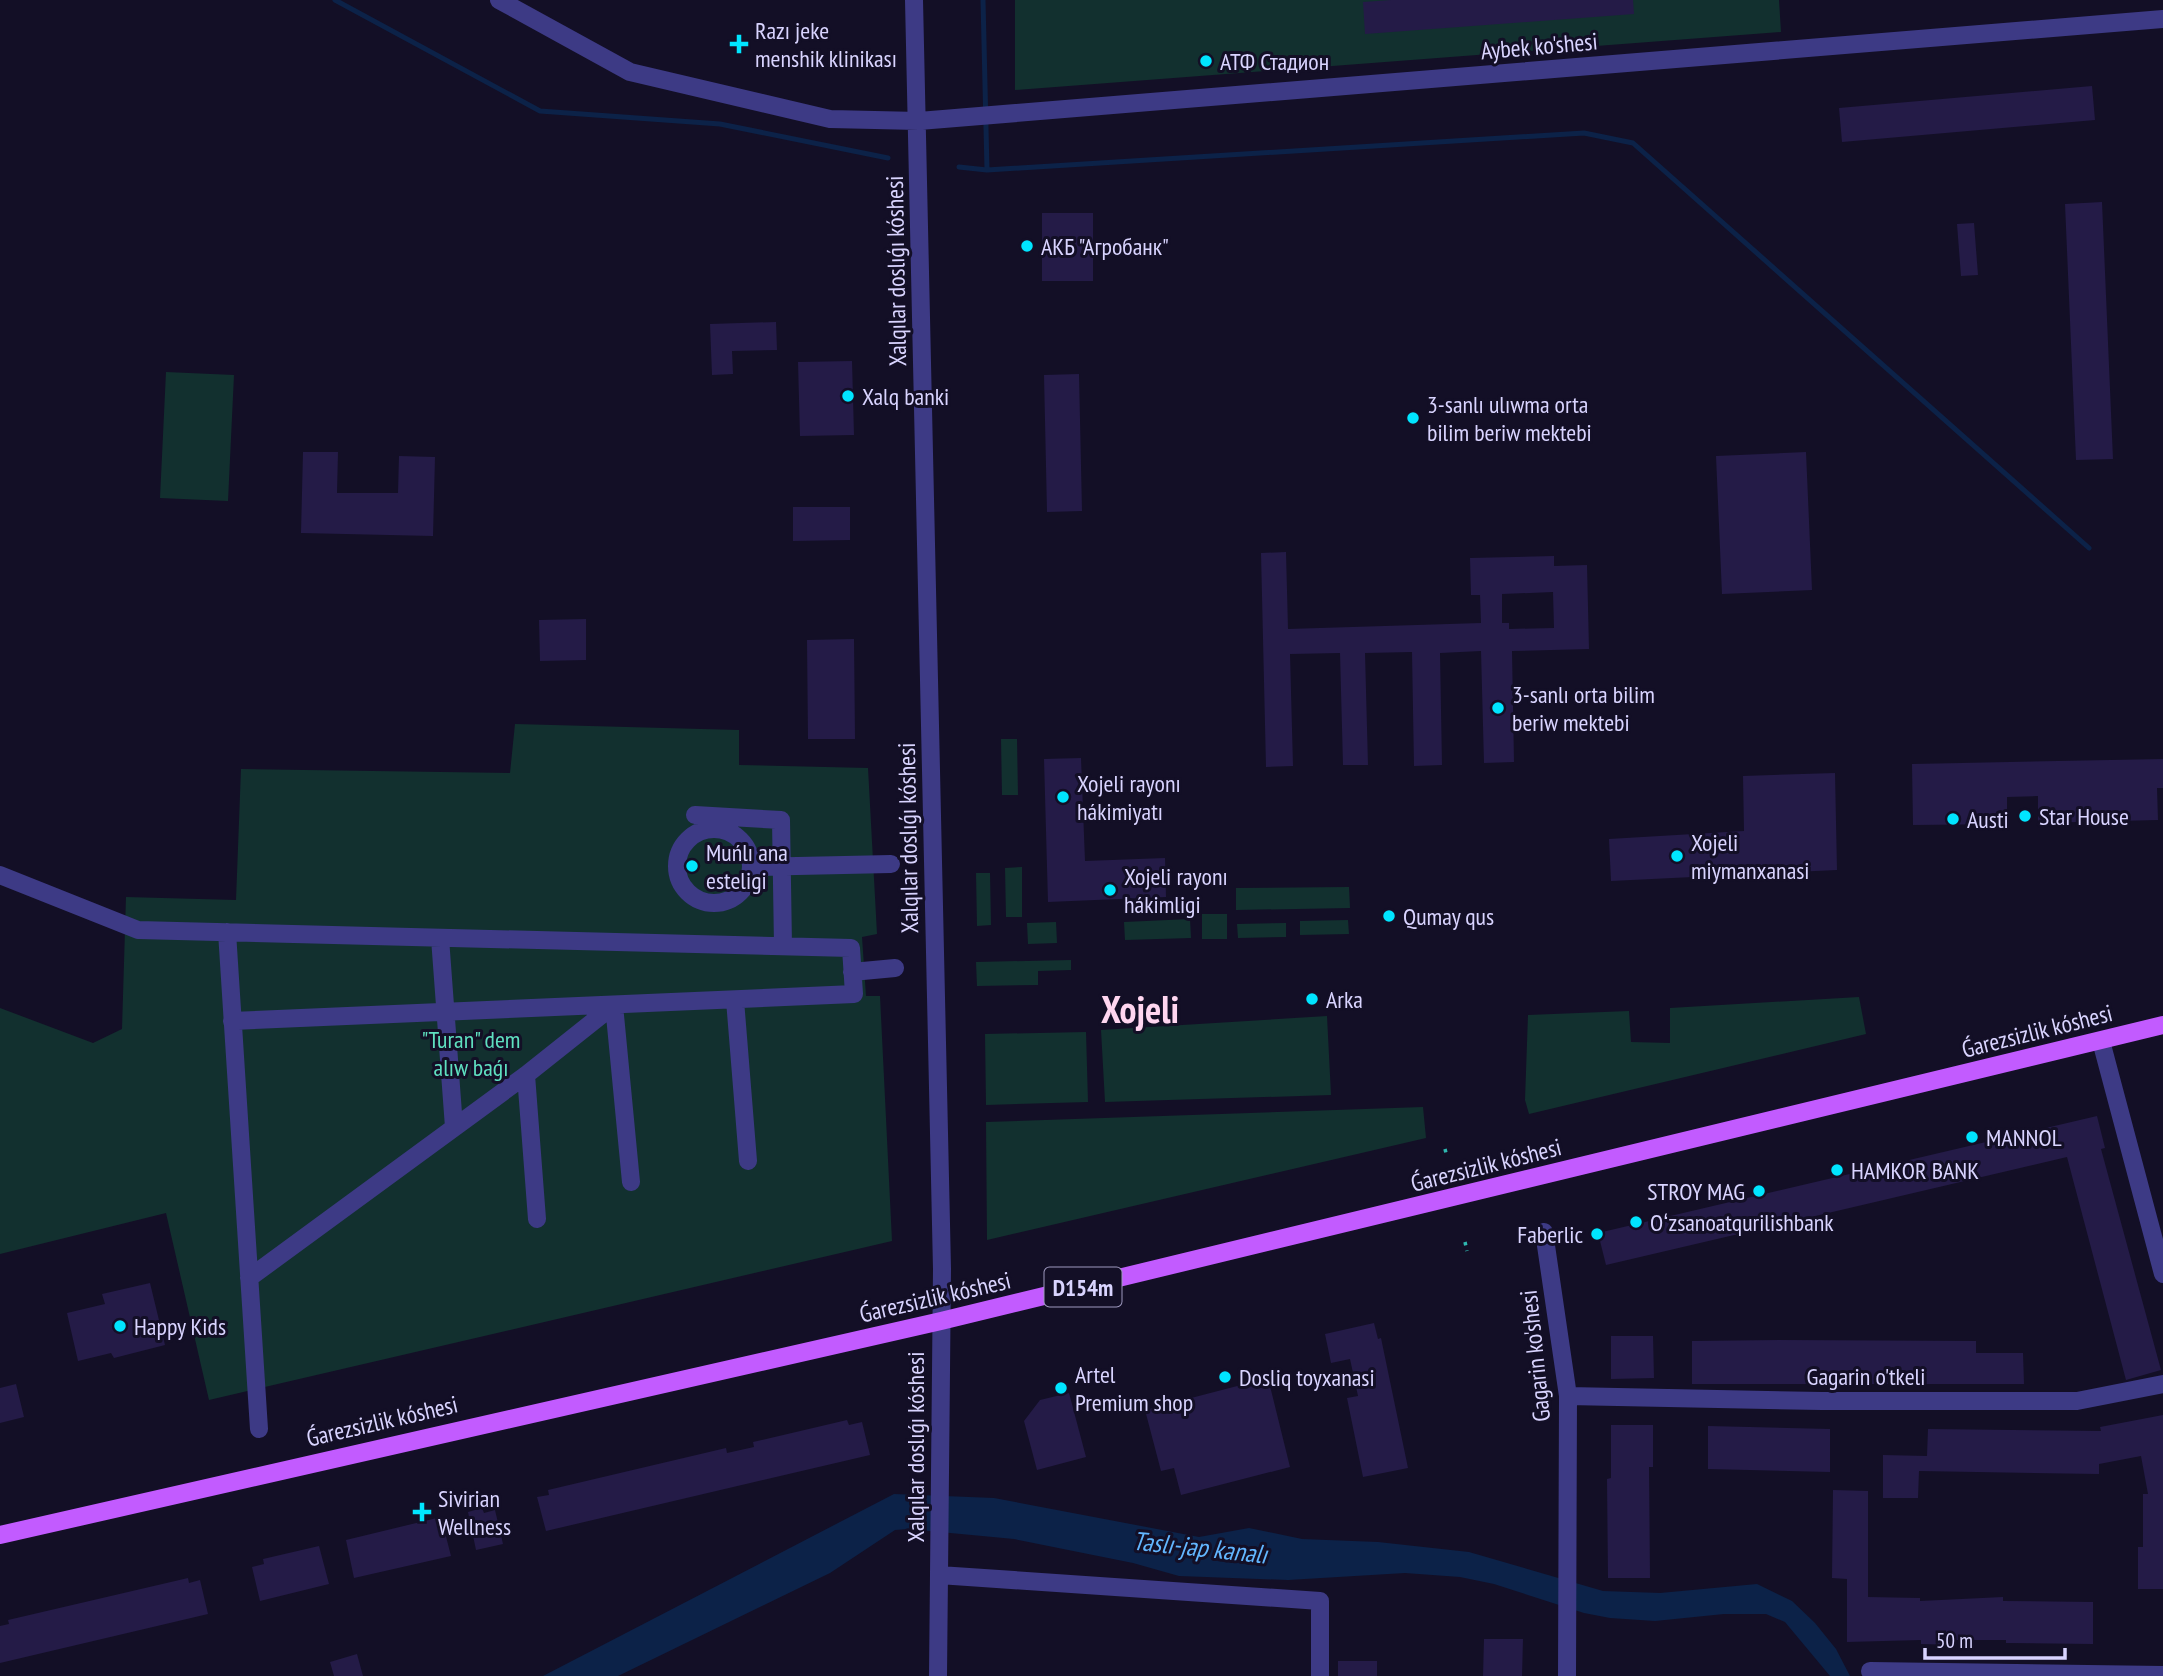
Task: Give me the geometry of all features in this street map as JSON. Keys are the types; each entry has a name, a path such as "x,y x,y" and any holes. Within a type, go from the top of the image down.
{"main road":[{"name":"Ǵarezsizlik kóshesi","path":"0,1535 941,1321 2163,1025"}],"street":[{"name":"Aybek ko'shesi","path":"499,0 630,72 830,119 919,121 2163,19"},
{"name":"Xalqılar doslıǵı kóshesi","path":"914,0 919,121 941,1321 938,1676"},
{"path":"695,815 714,822 736,836 749,855 751,867 743,888 724,901 700,900 689,893 677,871 682,847 690,837 714,822 781,820 783,946"},
{"path":"751,867 891,864"},
{"path":"0,875 138,930 851,948 854,995 232,1021"},
{"path":"227,932 259,1429"},
{"path":"440,938 454,1127"},
{"path":"852,972 895,968"},
{"path":"735,1000 748,1161"},
{"path":"249,1278 526,1074 614,1005"},
{"path":"614,1005 631,1182"},
{"path":"2101,1041 2163,1272"},
{"path":"526,1074 537,1219"},
{"name":"Gagarin ko'shesi","path":"1544,1233 1568,1396 1567,1676"},
{"name":"Gagarin o'tkeli","path":"1568,1396 1822,1401 2077,1401 2163,1384"},
{"path":"939,1576 1320,1601 1320,1676"},
{"path":"1870,1671 2163,1675"}],"path":[{"path":"1445,1149 1447,1157"},
{"path":"1465,1242 1467,1251"}],"green space":[{"name":"АТФ Стадион","path":"1015,0 1779,0 1781,32 1015,90"},
{"path":"166,372 234,375 228,501 160,498"},
{"name":"\"Turan\" dem alıw baǵı","path":"515,724 739,730 739,765 868,768 877,934 862,937 866,996 880,996 892,1241 209,1400 166,1213 0,1254 0,1008 93,1043 122,1029 126,897 236,900 241,769 510,773"},
{"path":"1001,739 1017,739 1018,795 1002,795"},
{"path":"1022,867 1022,917 1006,917 1005,868"},
{"path":"976,873 990,873 991,925 977,926"},
{"path":"1349,887 1350,908 1236,910 1236,888"},
{"path":"1202,914 1227,914 1227,939 1202,939"},
{"path":"1190,919 1191,938 1125,940 1124,922"},
{"path":"1348,920 1349,934 1300,935 1300,921"},
{"path":"1056,922 1057,943 1028,944 1027,923"},
{"path":"1286,923 1286,937 1238,938 1237,924"},
{"path":"1071,960 1071,970 1038,971 1038,985 977,986 976,962"},
{"path":"1859,997 1866,1034 1529,1114 1525,1100 1528,1015 1629,1011 1631,1042 1670,1043 1670,1008"},
{"path":"1327,1016 1331,1095 1105,1102 1101,1030"},
{"path":"1086,1032 1088,1102 986,1105 985,1034"},
{"path":"1423,1107 1426,1138 987,1240 986,1122"}],"water":[{"name":"Taslı-jap kanalı","path":"894,1494 994,1498 1199,1537 1249,1528 1302,1539 1378,1542 1469,1552 1603,1591 1660,1593 1757,1584 1792,1601 1815,1623 1836,1649 1850,1676 1830,1676 1785,1622 1766,1614 1724,1614 1655,1621 1610,1618 1584,1613 1494,1584 1460,1577 1405,1573 1288,1580 1179,1576 1133,1563 1014,1539 908,1529 895,1530 830,1573 618,1676 543,1676"}],"building":[{"path":"1633,0 1634,14 1365,34 1363,2"},
{"path":"2092,86 2095,120 1842,142 1839,108"},
{"path":"2102,202 2113,459 2076,460 2065,204"},
{"path":"1042,213 1093,213 1093,281 1042,281"},
{"path":"1974,223 1978,275 1961,276 1957,224"},
{"path":"776,322 777,350 732,351 733,374 712,375 710,324"},
{"path":"852,361 854,435 800,436 798,362"},
{"path":"1079,374 1082,511 1047,512 1044,375"},
{"path":"303,452 338,452 337,493 398,493 399,456 435,457 433,536 301,533"},
{"path":"1806,452 1812,590 1722,594 1716,456"},
{"path":"793,507 850,507 850,540 793,541"},
{"name":"3-sanlı orta bilim beriw mektebi","path":"1286,552 1288,629 1481,623 1480,595 1471,595 1470,558 1554,556 1554,566 1587,565 1589,649 1512,651 1514,762 1484,763 1481,651 1440,653 1442,765 1414,766 1412,652 1365,653 1368,765 1343,765 1340,653 1290,654 1293,766 1266,767 1261,553","holes":["1553,592 1554,628 1509,629 1509,623 1502,623 1502,594"]},
{"path":"586,619 586,660 540,661 539,620"},
{"path":"854,639 855,739 808,739 807,640"},
{"name":"Xojeli rayonı hákimiyatı","path":"1081,758 1085,861 1165,858 1166,897 1048,902 1044,759"},
{"path":"2163,759 2163,788 2157,788 2158,820 2038,823 2038,796 2007,797 2007,824 1913,825 1912,764"},
{"path":"1835,773 1837,870 1611,881 1609,839 1744,831 1743,776"},
{"path":"2097,1116 2105,1148 2101,1149 2161,1370 2126,1380 2067,1157 1606,1265 1598,1233"},
{"path":"150,1283 165,1345 114,1358 111,1353 78,1361 67,1313 105,1304 102,1294"},
{"path":"1374,1323 1378,1339 1381,1338 1408,1468 1363,1477 1347,1398 1358,1396 1350,1359 1331,1363 1325,1334"},
{"path":"1611,1336 1653,1336 1654,1378 1611,1379"},
{"path":"1692,1341 1976,1341 1976,1353 2023,1353 2024,1384 1692,1384"},
{"path":"1268,1378 1290,1467 1181,1495 1174,1468 1161,1471 1145,1410"},
{"path":"16,1384 24,1417 0,1423 0,1388"},
{"path":"1069,1393 1086,1457 1037,1470 1024,1421 1040,1400"},
{"path":"2163,1415 2163,1589 2138,1589 2138,1547 2143,1547 2143,1494 2148,1494 2141,1456 2099,1464 2099,1474 1919,1471 1918,1498 1883,1498 1883,1455 1927,1456 1928,1429 2101,1431 2100,1427"},
{"path":"847,1420 849,1425 862,1422 870,1455 546,1531 537,1497 549,1495 548,1490 726,1448 727,1453 754,1447 753,1442"},
{"path":"1611,1425 1653,1425 1653,1467 1649,1467 1650,1578 1608,1578 1607,1479 1611,1478"},
{"path":"1708,1426 1830,1429 1830,1472 1708,1469"},
{"path":"1833,1490 1868,1491 1868,1597 1920,1598 1920,1601 2003,1597 2003,1601 2093,1602 2093,1644 2006,1643 2006,1640 1956,1640 1956,1645 1921,1644 1921,1640 1847,1642 1847,1579 1832,1578"},
{"path":"482,1508 484,1513 495,1510 503,1544 476,1550 468,1512"},
{"path":"441,1517 451,1556 354,1578 346,1540"},
{"path":"319,1546 329,1584 260,1601 252,1567 264,1564 263,1559"},
{"path":"188,1578 189,1583 200,1580 208,1614 0,1663 0,1626 9,1624 8,1620"},
{"path":"1484,1639 1523,1639 1522,1676 1483,1676"},
{"path":"357,1654 363,1676 334,1676 330,1662"},
{"path":"1338,1661 1377,1661 1377,1676 1338,1676"}],"waterway":[{"path":"335,0 540,111 720,124 888,158"},
{"path":"983,0 987,170"},
{"path":"959,167 987,170 1584,133 1633,143 2089,548"}],"place":[{"name":"Razı jeke menshik klinikası","path":"739,44"},
{"name":"АТФ Стадион","path":"1206,61"},
{"name":"АКБ \"Агробанк\"","path":"1027,246"},
{"name":"Xalq banki","path":"848,396"},
{"name":"3-sanlı ulıwma orta bilim beriw mektebi","path":"1413,418"},
{"name":"3-sanlı orta bilim beriw mektebi","path":"1498,708"},
{"name":"Xojeli rayonı hákimiyatı","path":"1063,797"},
{"name":"Star House","path":"2025,816"},
{"name":"Austi","path":"1953,819"},
{"name":"Xojeli miymanxanasi","path":"1677,856"},
{"name":"Muńlı ana esteligi","path":"692,866"},
{"name":"Xojeli rayonı hákimligi","path":"1110,890"},
{"name":"Qumay qus","path":"1389,916"},
{"name":"Arka","path":"1312,999"},
{"name":"MANNOL","path":"1972,1137"},
{"name":"HAMKOR BANK","path":"1837,1170"},
{"name":"STROY MAG","path":"1759,1191"},
{"name":"Oʻzsanoatqurilishbank","path":"1636,1222"},
{"name":"Faberlic","path":"1597,1234"},
{"name":"Happy Kids","path":"120,1326"},
{"name":"Dosliq toyxanasi","path":"1225,1377"},
{"name":"Artel Premium shop","path":"1061,1388"},
{"name":"Sivirian Wellness","path":"422,1512"}],"district":[{"name":"Xojeli","path":"1140,1008"}]}
